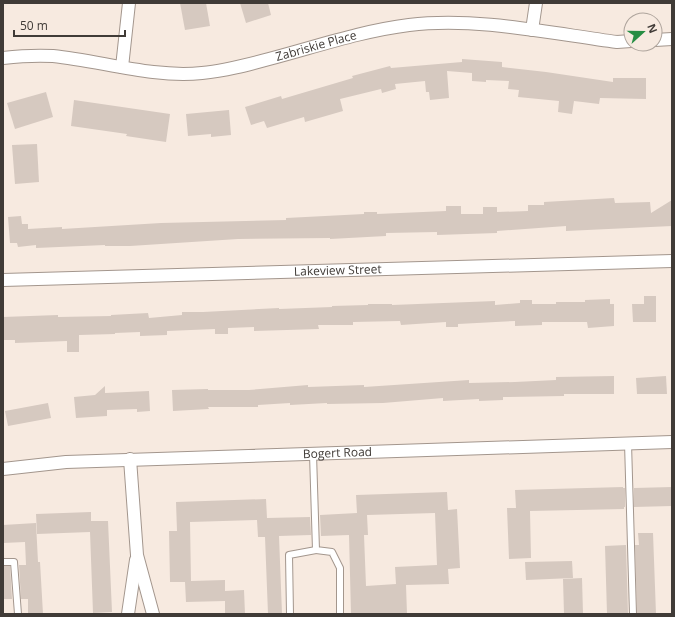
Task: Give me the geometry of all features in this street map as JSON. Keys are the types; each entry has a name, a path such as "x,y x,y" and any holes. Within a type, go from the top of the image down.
{"street":[{"path":"122,67 129,3"},
{"path":"532,30 536,3"},
{"name":"Zabriskie Place","path":"3,58 53,56 168,73 200,73 229,70 370,32 408,25 444,23 480,24 623,42"},
{"name":"Lakeview Street","path":"3,280 672,261"},
{"name":"Bogert Road","path":"3,469 66,462 130,459 672,442"},
{"path":"128,614 136,555 130,459"},
{"path":"136,555 152,614"}],"lane":[{"path":"628,444 633,614"},
{"path":"313,454 316,550"},
{"path":"290,614 289,555 316,550 332,552 340,568 340,614"},
{"path":"3,562 14,562 18,614"}],"building":[{"path":"180,3 206,3 210,26 185,30"},
{"path":"240,3 268,3 271,15 246,23"},
{"path":"462,59 502,62 502,67 613,82 613,78 646,78 646,99 600,98 599,104 574,101 572,114 558,112 559,101 518,97 519,90 508,89 509,81 472,81 472,73 447,71 449,98 430,100 429,92 426,92 425,81 395,84 396,89 382,93 381,89 340,99 343,111 305,122 304,117 267,128 264,121 251,125 245,107 281,96 282,99 353,78 352,76 390,66 391,68 462,62"},
{"path":"46,92 53,117 15,129 7,103"},
{"path":"74,100 170,114 166,142 126,136 127,134 71,126"},
{"path":"229,110 231,135 211,137 211,134 188,136 186,114"},
{"path":"37,144 39,182 15,184 12,145"},
{"path":"614,198 615,203 650,202 651,213 672,200 672,226 566,231 566,226 497,231 497,233 437,235 437,232 386,233 386,236 330,239 238,239 130,246 105,245 36,248 36,245 18,247 17,243 10,243 8,217 21,216 22,224 28,224 28,229 62,227 62,229 161,223 286,220 286,218 364,214 364,212 377,212 377,214 446,211 446,206 461,206 461,214 483,214 483,207 497,207 497,212 528,211 528,205 544,205 544,202"},
{"path":"644,296 656,296 656,322 633,322 632,304 644,304"},
{"path":"610,299 610,304 614,304 614,326 588,328 587,322 542,322 542,325 515,326 515,321 458,324 458,327 446,327 446,322 401,325 400,321 353,322 353,325 318,325 319,329 254,331 254,327 228,328 228,334 215,334 215,329 167,331 167,335 140,336 140,332 115,333 79,335 79,352 67,352 67,341 15,343 15,340 4,340 3,317 58,315 58,317 111,316 148,313 149,318 182,315 182,312 332,307 368,304 392,305 495,301 495,305 520,303 520,300 532,300 532,304 556,304 556,302 585,302 585,300"},
{"path":"614,376 614,394 564,394 564,396 503,397 503,400 479,401 479,399 443,401 443,398 383,403 327,403 290,405 290,403 258,405 258,407 208,407 209,409 173,411 172,390 249,390 308,385 308,387 364,385 364,387 469,380 469,383 515,382 556,380 556,377"},
{"path":"666,376 667,394 637,394 636,378"},
{"path":"105,386 105,393 149,391 150,411 137,412 137,409 107,410 107,416 76,418 74,397 95,395"},
{"path":"48,403 51,418 8,426 5,411"},
{"path":"672,487 672,506 634,507 634,488"},
{"path":"625,488 624,509 530,511 531,558 509,559 507,508 516,508 515,490"},
{"path":"447,492 448,510 457,509 460,568 448,569 449,584 406,585 407,614 351,614 349,535 321,536 320,515 357,513 356,495","holes":["435,513 437,565 395,567 396,584 366,586 364,535 368,535 367,515"]},
{"path":"266,499 267,518 310,517 311,535 279,536 282,614 268,614 265,537 258,537 257,520 190,522 191,581 225,580 225,591 244,590 245,614 225,614 225,601 186,602 185,582 170,582 169,531 177,531 176,502"},
{"path":"91,512 91,521 108,521 112,612 93,613 90,532 37,534 36,514"},
{"path":"36,523 43,614 28,614 28,599 21,599 19,565 26,565 25,542 3,543 3,525"},
{"path":"638,533 653,533 656,614 637,614 635,545 639,545"},
{"path":"626,545 628,614 607,614 605,546"},
{"path":"572,561 573,578 526,580 525,562"},
{"path":"3,566 10,566 12,599 3,599"},
{"path":"582,578 583,614 564,614 563,579"}]}
